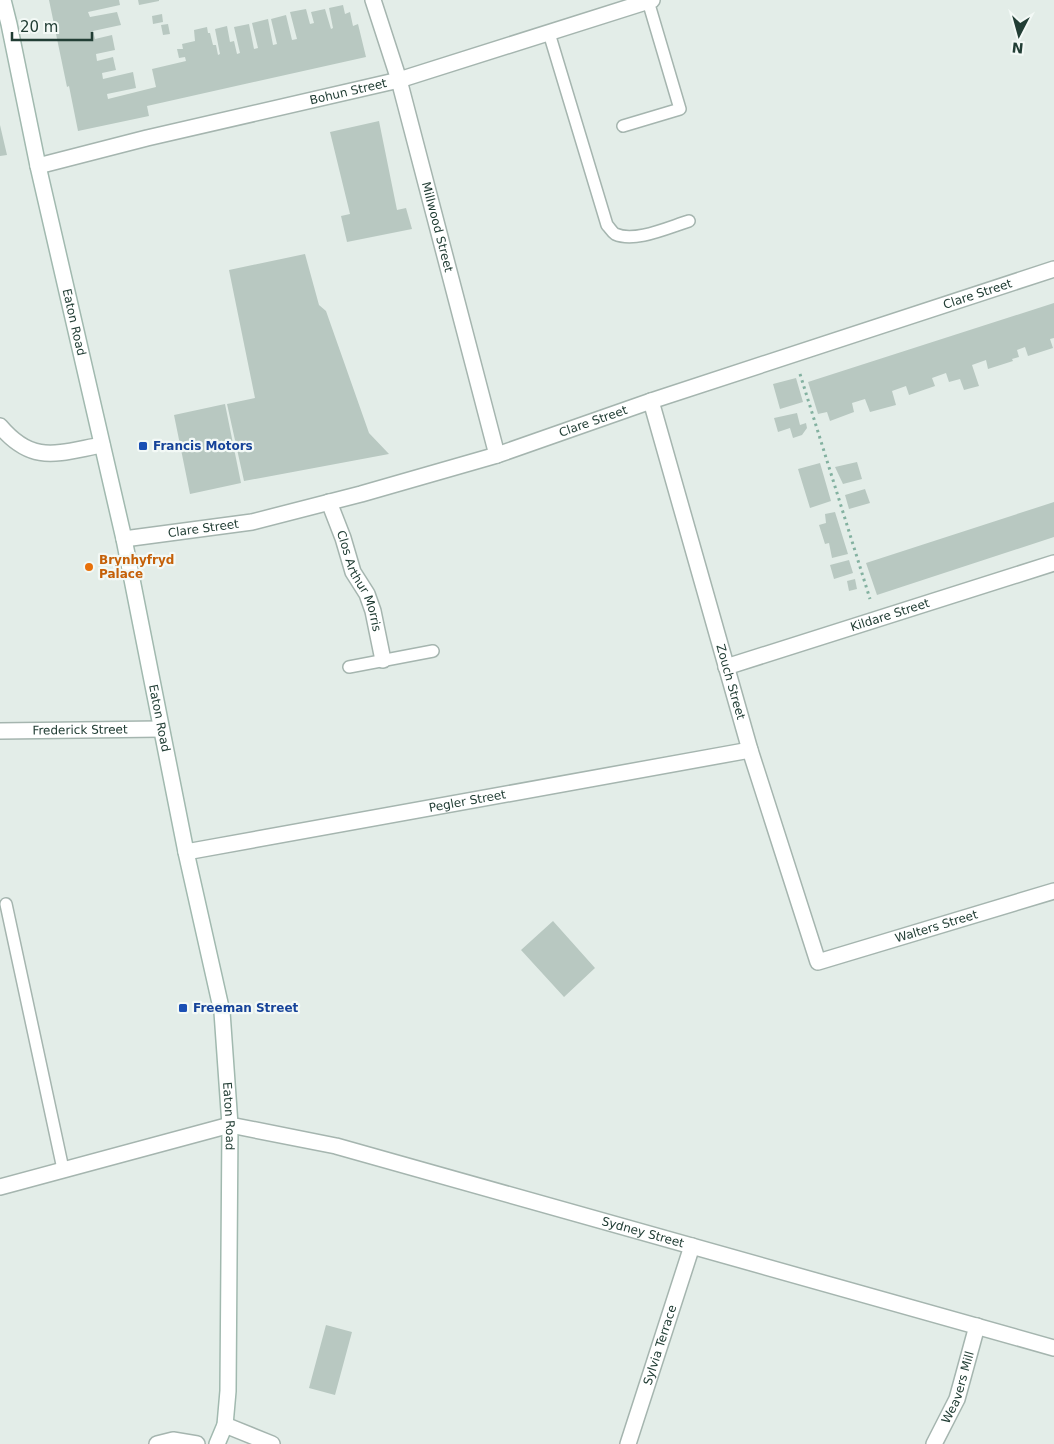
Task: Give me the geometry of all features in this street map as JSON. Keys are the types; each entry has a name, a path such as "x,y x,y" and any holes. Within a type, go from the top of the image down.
{"street":[{"name":"Eaton Road","path":"3,0 38,166 124,539 186,852 222,1012 230,1126 228,1391 225,1425 217,1444"},
{"name":"Millwood Street","path":"373,0 399,80 497,455"},
{"name":"Bohun Street","path":"38,166 399,80 650,1"},
{"name":"Clare Street","path":"124,539 252,522 497,455 651,401 1054,269"},
{"name":"Zouch Street","path":"651,401 750,750 818,962"},
{"path":"0,426 12,439 30,451 50,454 102,445"},
{"name":"Clos Arthur Morris","path":"329,502 343,538 353,572 366,594 373,611 383,660"},
{"name":"Kildare Street","path":"726,667 1054,563"},
{"name":"Frederick Street","path":"0,731 161,729"},
{"name":"Pegler Street","path":"186,852 750,750"},
{"name":"Walters Street","path":"818,962 1054,891"},
{"path":"0,1187 230,1126"},
{"name":"Sydney Street","path":"230,1126 336,1146 1054,1348"},
{"name":"Sylvia Terrace","path":"628,1444 692,1246"},
{"name":"Weavers Mill","path":"934,1444 957,1399 977,1326"},
{"path":"225,1425 272,1444"},
{"path":"157,1444 173,1440 197,1444"}],"lane":[{"path":"623,126 680,109 650,1"},
{"path":"548,33 607,225 614,233 626,237 640,236 689,221"},
{"path":"349,667 433,650"},
{"path":"6,904 63,1169"}],"path":[{"path":"794,354 877,619"}],"building":[{"path":"49,0 119,0 120,5 88,12 90,17 117,12 121,25 93,31 95,39 112,35 115,50 96,54 97,61 113,57 116,70 102,73 103,79 133,72 136,88 107,94 108,99 156,87 152,69 186,61 185,57 179,58 177,49 183,49 182,44 195,41 194,30 207,27 213,45 216,45 218,55 220,54 215,29 227,26 230,42 234,41 237,54 240,53 234,27 249,24 254,49 258,48 252,23 268,19 273,45 277,44 271,19 286,15 292,40 297,39 290,12 306,9 310,24 314,23 311,12 325,9 331,29 333,28 329,8 343,5 345,14 350,12 353,26 358,24 366,57 147,106 149,116 78,131"},
{"path":"138,0 159,0 159,1 139,5"},
{"path":"162,14 163,22 153,24 152,16"},
{"path":"168,24 170,34 163,35 161,25"},
{"path":"379,121 397,210 406,208 412,229 347,242 341,216 350,214 330,132"},
{"path":"0,125 7,155 0,156"},
{"path":"305,254 319,305 326,311 369,433 389,454 244,481 227,404 255,398 229,270"},
{"path":"1054,303 1054,338 1050,339 1053,348 1028,356 1025,347 1017,350 1019,357 1012,359 1013,361 988,369 986,360 972,365 979,386 964,390 960,379 949,382 946,373 932,378 935,386 909,395 906,386 892,391 896,405 870,412 865,399 852,403 854,412 830,421 827,412 818,414 808,382"},
{"path":"796,378 803,402 780,409 773,384"},
{"path":"225,404 241,483 190,494 174,415"},
{"path":"797,413 800,425 806,423 807,428 802,435 793,438 790,428 778,432 774,418"},
{"path":"857,462 862,479 843,484 835,467"},
{"path":"820,463 831,501 810,508 798,469"},
{"path":"865,489 870,503 849,509 845,495"},
{"path":"1054,502 1054,537 877,595 866,563"},
{"path":"835,512 848,554 832,558 829,543 825,544 819,525 826,523 825,514"},
{"path":"849,560 853,573 834,579 830,565"},
{"path":"855,579 857,589 849,591 847,581"},
{"path":"553,921 595,968 564,997 521,950"},
{"path":"326,1325 352,1332 335,1395 309,1388"}],"place":[{"name":"Francis Motors","path":"143,446"},
{"name":"Brynhyfryd Palace","path":"89,567"},
{"name":"Freeman Street","path":"183,1008"}]}
